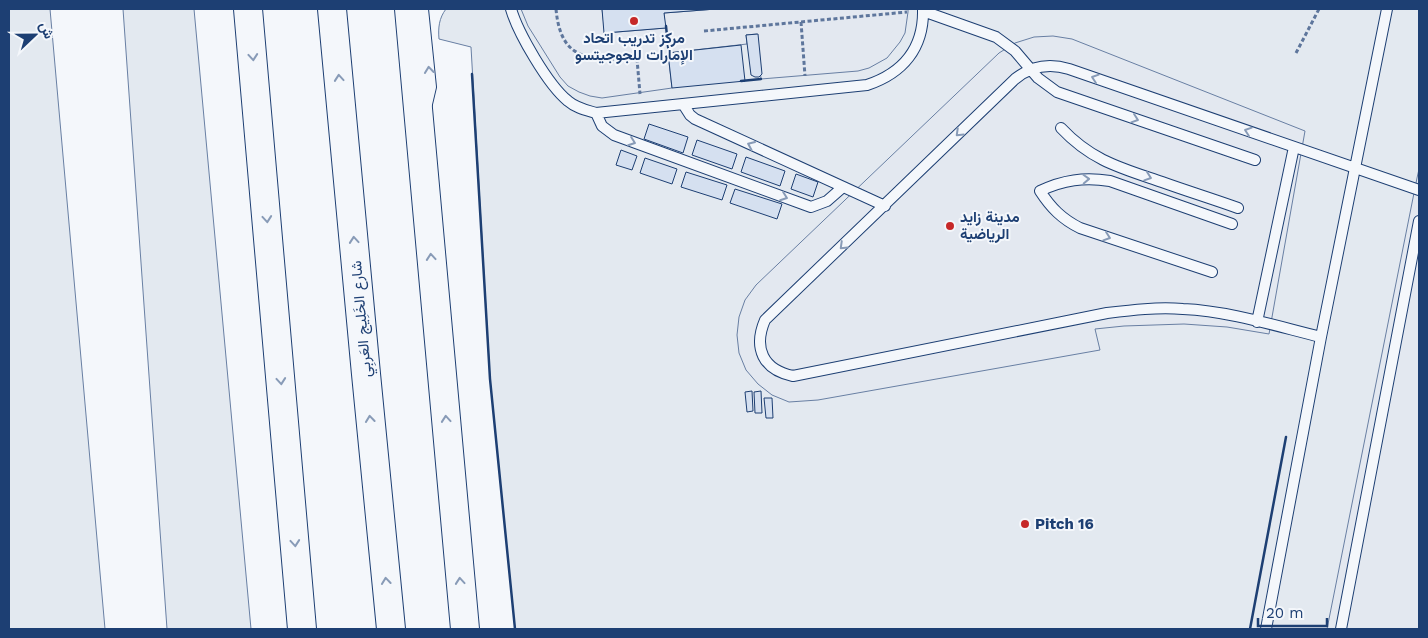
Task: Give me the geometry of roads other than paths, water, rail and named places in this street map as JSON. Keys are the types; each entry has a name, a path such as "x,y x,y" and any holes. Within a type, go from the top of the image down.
{"main road":[{"path":"248,9 302,629"},
{"name":"شارع الخَلِيج العَربِي","path":"332,9 391,629"},
{"path":"409,9 465,629"}],"lane":[{"path":"419,115 428,102 431,87 423,9"},
{"path":"510,9 526,43 558,92 569,102 582,109 596,113 806,92 867,85 880,81 904,64 912,52 919,39 923,10 996,37 1015,51 1038,78 1057,92 1254,160"},
{"path":"1266,629 1321,337 1388,9"},
{"path":"1321,337 1216,312 1183,308 1149,308 1107,313 793,376 781,374 770,367 763,356 759,344 760,332 765,320 885,206 1014,79 1030,69 1040,66 1060,66 1419,190"},
{"path":"684,104 690,115 695,119 885,206"},
{"path":"596,113 602,126 614,136 811,207 827,201 843,187"},
{"path":"1062,128 1085,150 1113,166 1238,208"},
{"path":"1257,322 1294,147"},
{"path":"1212,272 1080,228 1056,213 1040,191 1067,181 1096,179 1110,181 1232,224"},
{"path":"1341,629 1419,221"}],"place":[{"name":"مركز تدريب اتحاد الإمارات للجوجيتسو","path":"634,21"},
{"name":"مدينة زايد الرياضية","path":"950,226"},
{"name":"Pitch 16","path":"1025,524"}]}
